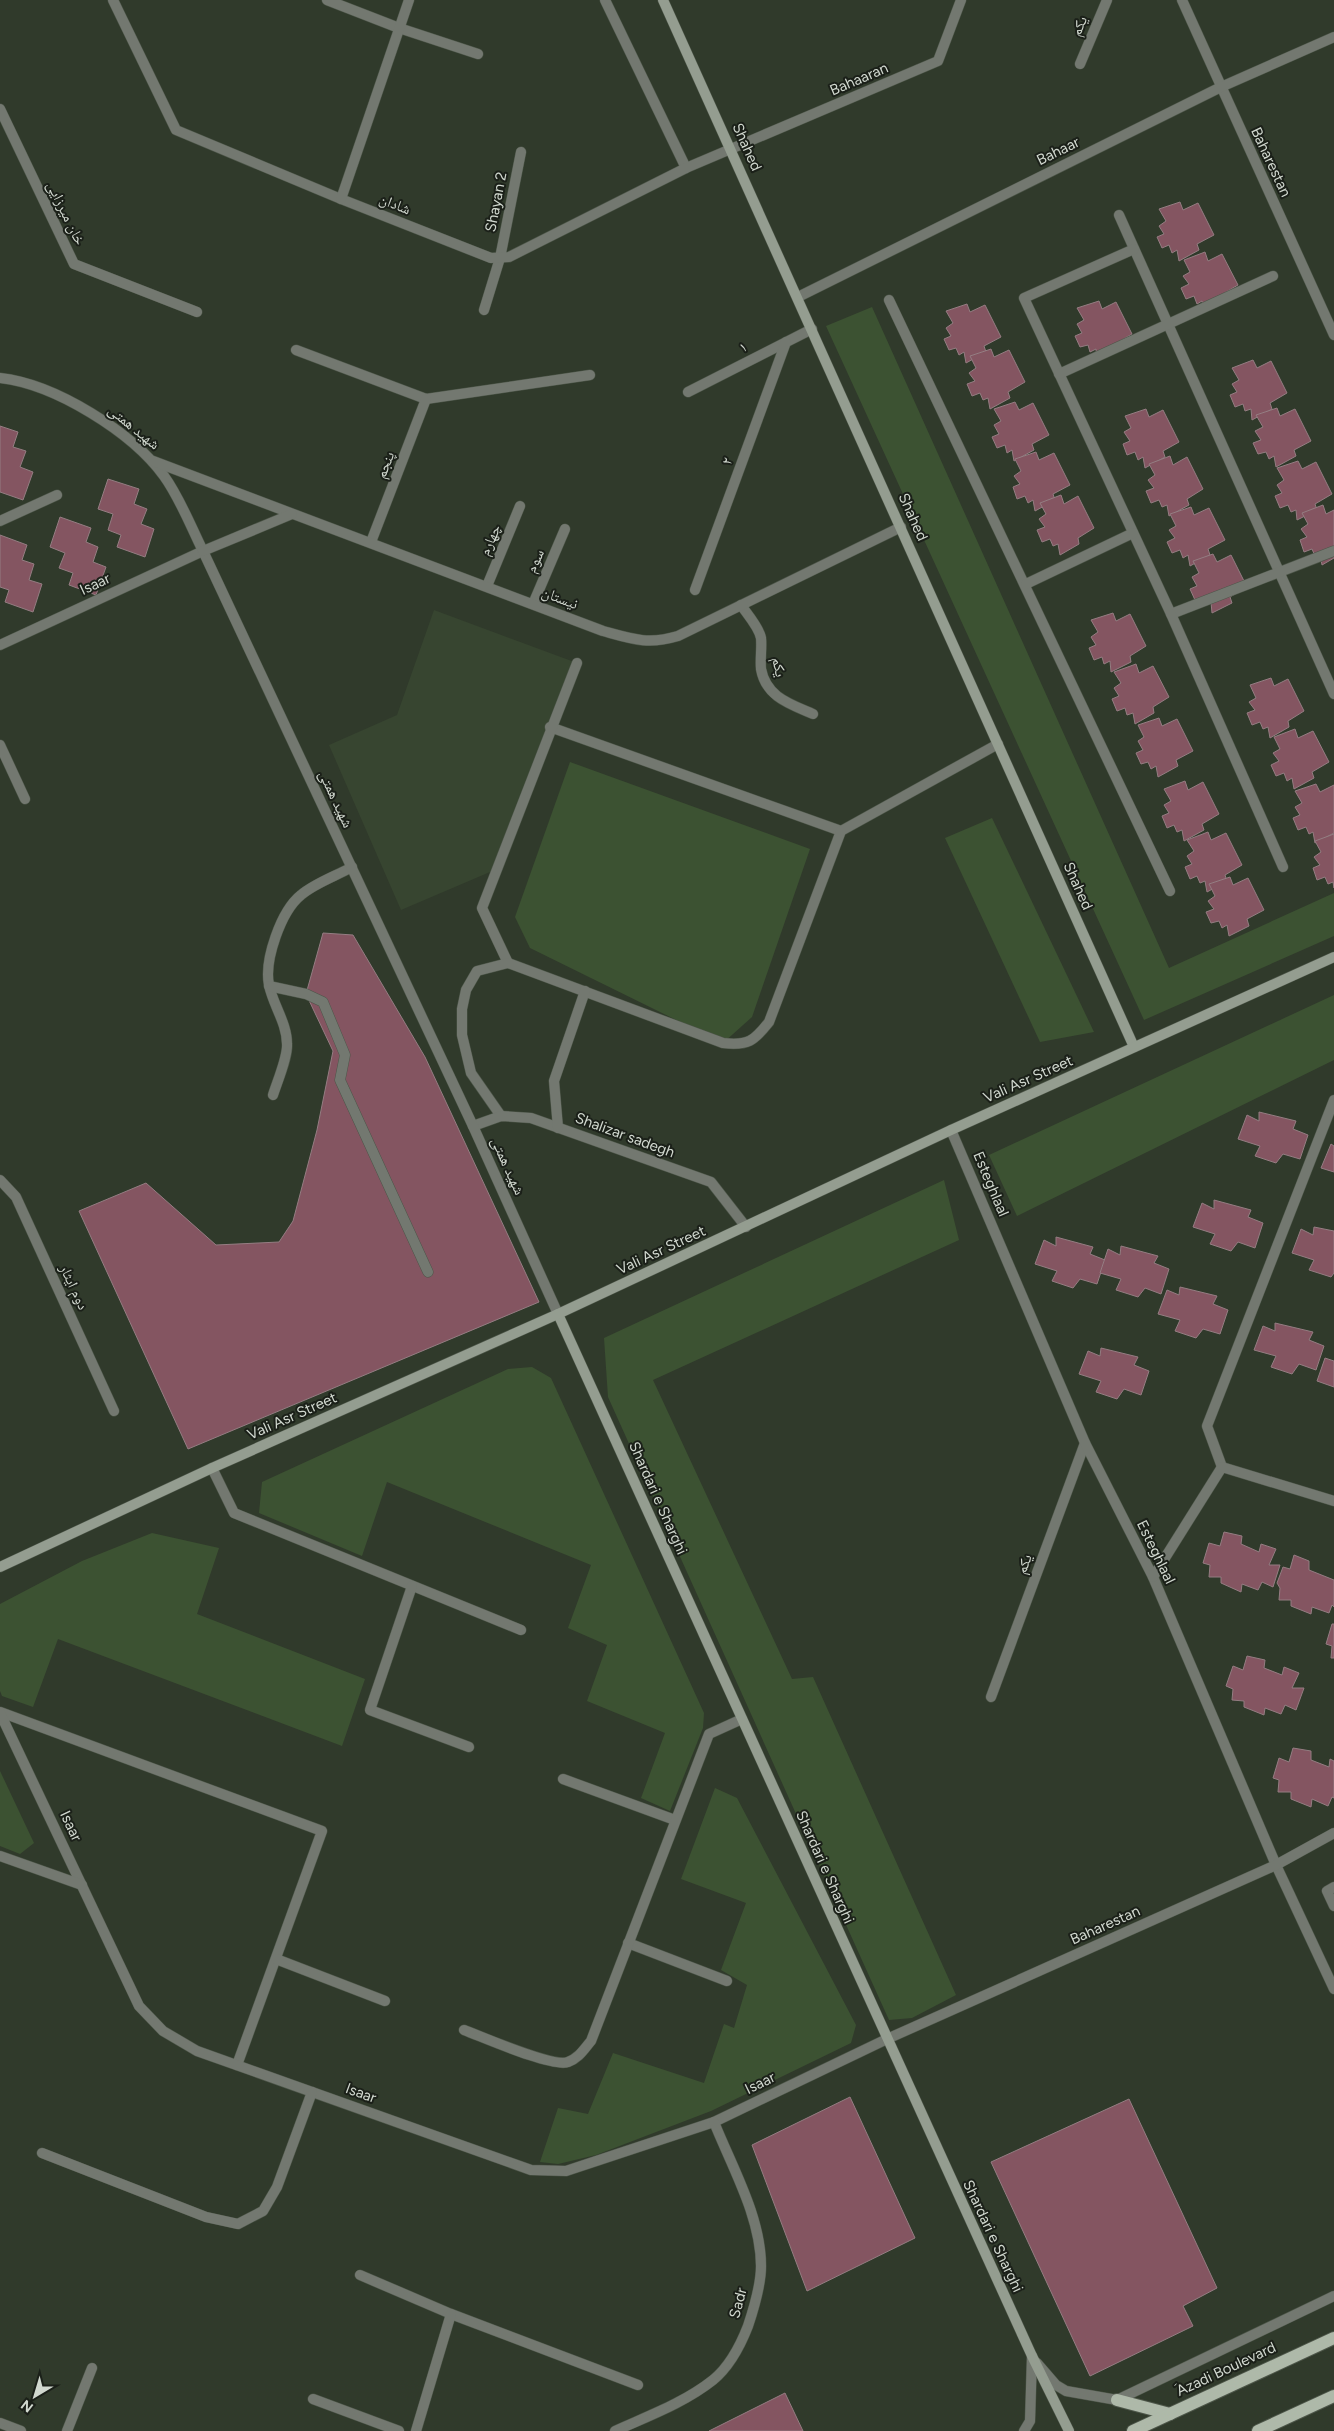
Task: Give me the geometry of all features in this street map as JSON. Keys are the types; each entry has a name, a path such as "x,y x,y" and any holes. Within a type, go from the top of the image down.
{"main road":[{"name":"Shahed","path":"663,0 1134,1047"},
{"name":"Vali Asr Street","path":"0,1568 212,1468 558,1314 951,1130 1334,957"},
{"name":"Shardari e Sharghi","path":"558,1314 1032,2356 1069,2431"},
{"name":"َAzadi Boulevard","path":"1133,2431 1334,2338"},
{"path":"1258,2431 1334,2396"},
{"path":"1117,2400 1170,2414"}],"street":[{"name":"شادان","path":"114,0 176,130 341,199 491,258 500,258"},
{"path":"327,0 399,28 478,54"},
{"path":"341,199 409,0"},
{"path":"605,0 686,168"},
{"name":"Bahaaran","path":"731,150 938,61 961,0"},
{"name":"یکم","path":"1080,64 1107,0"},
{"name":"Baharestan","path":"1182,0 1334,335"},
{"name":"Bahaar","path":"798,297 1221,87 1334,37"},
{"name":"خان میرزایی","path":"0,109 74,264 197,312"},
{"path":"500,258 510,256 686,168 731,150"},
{"name":"Shayan 2","path":"484,310 500,258 521,152"},
{"path":"1119,215 1334,694"},
{"path":"1134,249 1024,298 1171,614 1284,867"},
{"path":"1059,374 1274,276"},
{"path":"889,300 1026,584 1170,891"},
{"name":"۱","path":"688,392 812,329"},
{"name":"۲","path":"695,590 786,342"},
{"path":"296,350 426,399 590,375"},
{"name":"شهید همتی","path":"0,378 32,386 68,399 96,416 152,460 166,478 203,551 352,867 558,1314"},
{"name":"پنجم","path":"371,542 426,399"},
{"name":"نيستان","path":"152,460 603,631 640,641 659,641 678,636 901,527"},
{"path":"0,521 57,495"},
{"name":"چهارم","path":"487,586 520,506"},
{"path":"203,551 292,514"},
{"name":"سوم","path":"533,604 565,530"},
{"path":"1026,584 1133,533"},
{"name":"Isaar","path":"0,645 203,551"},
{"path":"1171,614 1334,551"},
{"name":"یکم","path":"741,605 761,636 761,668 765,682 773,694 782,701 813,714"},
{"path":"508,963 482,908 576,663"},
{"path":"550,727 841,831"},
{"path":"501,1116 471,1072 462,1035 462,1009 466,990 477,971 508,963 723,1043 741,1045 757,1037 769,1022 841,831 998,744"},
{"path":"0,745 25,799"},
{"path":"273,1095 288,1046 269,986 267,966 272,944 300,895 352,867"},
{"path":"269,986 306,994 323,1002 345,1055 340,1080 428,1272"},
{"path":"558,1128 554,1081 586,991"},
{"path":"1222,1467 1207,1426 1334,1100"},
{"name":"Shalizar sadegh","path":"473,1126 501,1116 531,1118 711,1182 746,1227"},
{"name":"Esteghlaal","path":"951,1130 1085,1443 1153,1577 1276,1865 1334,1988"},
{"name":"دوم ایثار","path":"0,1180 16,1196 114,1411"},
{"name":"یکم","path":"991,1697 1085,1443"},
{"path":"1222,1467 1334,1501"},
{"path":"1153,1577 1222,1467"},
{"path":"212,1468 234,1513 521,1630"},
{"path":"412,1586 370,1710 469,1747"},
{"path":"0,1712 322,1831 237,2065"},
{"name":"Isaar","path":"0,1712 139,2006 163,2031 197,2051 530,2170 566,2171 714,2122 887,2039"},
{"path":"464,2030 550,2062 566,2063 579,2055 591,2041 709,1734 742,1719"},
{"path":"563,1778 676,1820"},
{"name":"Baharestan","path":"887,2039 1276,1865 1334,1833"},
{"path":"0,1856 82,1885"},
{"path":"1334,1887 1327,1891 1334,1906"},
{"path":"628,1943 727,1981"},
{"path":"276,1959 385,2001"},
{"path":"42,2154 206,2217 238,2224 262,2211 277,2187 312,2092"},
{"name":"Sadr","path":"615,2431 672,2406 714,2379 736,2351 751,2317 761,2267 758,2238 750,2210 714,2122"},
{"path":"360,2275 451,2314 638,2385"},
{"path":"1032,2356 1056,2385 1066,2391 1117,2400 1334,2296"},
{"path":"416,2431 451,2314"},
{"path":"1024,2431 1030,2421 1032,2356"},
{"path":"67,2431 92,2368"},
{"path":"313,2400 400,2431"},
{"path":"0,2423 21,2431"}],"shaded area":[{"path":"872,307 1169,968 1334,893 1334,936 1144,1020 826,326"},
{"path":"434,610 577,663 497,869 401,910 329,745 397,715"},
{"path":"570,762 810,849 752,1017 723,1043 530,948 515,917"},
{"path":"992,818 1094,1032 1040,1042 945,838"},
{"path":"1334,995 1334,1060 1017,1216 989,1155"},
{"path":"944,1180 959,1240 653,1380 792,1679 813,1677 956,1995 912,2018 889,2020 608,1397 604,1338"},
{"path":"532,1367 551,1378 704,1713 703,1728 670,1811 641,1798 665,1733 587,1701 607,1645 568,1628 591,1565 387,1482 362,1556 259,1513 262,1482 508,1369"},
{"path":"152,1533 219,1548 197,1614 365,1679 342,1746 58,1639 33,1707 2,1696 0,1691 0,1604 82,1561"},
{"path":"0,1771 34,1843 20,1854 0,1846"},
{"path":"715,1788 737,1798 856,2025 851,2043 711,2111 596,2155 558,2164 540,2162 558,2108 588,2114 613,2053 704,2083 724,2024 734,2028 747,1985 721,1970 746,1903 681,1879"}],"building":[{"path":"1180,202 1183,210 1198,203 1214,235 1197,244 1199,250 1179,261 1177,250 1172,253 1169,245 1162,248 1157,237 1164,234 1159,226 1166,221 1159,209"},
{"path":"1205,252 1208,261 1222,254 1238,285 1221,295 1204,312 1202,301 1197,304 1194,296 1186,299 1181,288 1189,284 1183,276 1190,272 1184,260"},
{"path":"1099,301 1102,309 1116,302 1132,334 1115,344 1097,361 1096,349 1090,352 1088,345 1080,347 1075,336 1082,333 1077,324 1084,320 1077,308"},
{"path":"967,304 970,312 985,305 1001,337 984,346 986,352 966,363 964,352 959,355 956,348 949,350 944,339 951,336 946,328 953,323 946,311"},
{"path":"991,349 994,357 1009,350 1025,382 1008,392 1010,398 990,409 988,398 983,400 980,393 972,396 967,384 975,381 969,373 976,368 970,356"},
{"path":"1253,360 1257,368 1271,361 1287,393 1270,403 1272,409 1252,420 1251,409 1245,411 1243,404 1235,407 1230,395 1237,392 1232,384 1239,380 1232,368"},
{"path":"1015,402 1019,410 1033,403 1049,435 1032,444 1034,450 1014,461 1012,450 1007,453 1005,445 997,448 992,437 999,434 994,425 1001,421 994,409"},
{"path":"1277,408 1280,416 1295,409 1311,441 1294,450 1296,456 1276,467 1274,456 1269,459 1266,452 1258,454 1253,443 1261,440 1255,431 1263,427 1256,415"},
{"path":"1146,409 1149,417 1163,410 1179,442 1163,451 1165,457 1145,468 1143,457 1138,460 1135,452 1127,455 1123,444 1130,441 1124,432 1131,428 1125,416"},
{"path":"0,426 18,432 13,447 26,451 20,467 33,472 23,500 0,492"},
{"path":"1036,452 1039,460 1054,453 1070,485 1053,494 1055,500 1035,511 1033,500 1028,503 1025,496 1017,499 1013,487 1020,484 1014,476 1021,471 1015,459"},
{"path":"1170,456 1173,465 1187,457 1203,489 1187,499 1189,505 1169,516 1167,505 1162,507 1159,500 1151,503 1146,491 1154,488 1148,480 1155,475 1149,464"},
{"path":"1298,461 1302,469 1316,462 1332,494 1315,504 1317,510 1297,520 1296,510 1291,512 1288,505 1280,508 1275,496 1282,493 1277,485 1284,480 1277,468"},
{"path":"108,479 139,489 134,504 147,509 141,524 154,529 145,557 117,547 121,535 108,530 113,514 98,509"},
{"path":"1061,495 1064,504 1078,496 1094,528 1078,538 1079,544 1060,555 1058,544 1053,546 1050,539 1042,542 1037,530 1045,527 1039,519 1046,514 1040,503"},
{"path":"1323,505 1326,514 1334,510 1334,558 1322,565 1320,554 1315,556 1312,549 1304,552 1300,540 1307,537 1301,529 1308,524 1302,513"},
{"path":"1191,507 1194,515 1209,508 1225,540 1208,549 1210,555 1190,566 1188,555 1183,558 1180,550 1172,553 1167,542 1175,538 1169,530 1176,526 1170,514"},
{"path":"60,517 91,528 86,542 98,547 93,562 106,567 96,595 69,585 73,573 59,568 65,553 50,547"},
{"path":"0,535 27,545 22,560 34,564 29,580 42,584 33,612 5,602 9,590 0,587"},
{"path":"1213,554 1217,562 1231,555 1247,587 1230,597 1232,603 1212,613 1211,602 1195,600 1190,589 1197,586 1192,577 1199,573 1193,561"},
{"path":"1113,613 1116,621 1130,614 1146,646 1130,656 1131,662 1111,672 1110,661 1104,664 1102,657 1094,660 1089,648 1096,645 1091,637 1098,632 1091,620"},
{"path":"1136,664 1139,673 1153,666 1169,697 1153,707 1154,713 1135,724 1133,713 1127,715 1125,708 1117,711 1112,699 1119,696 1114,688 1121,683 1114,672"},
{"path":"1271,678 1274,686 1288,679 1304,711 1288,721 1289,727 1270,738 1268,727 1263,729 1260,722 1252,725 1247,713 1255,710 1249,702 1256,698 1250,685"},
{"path":"1159,718 1162,726 1177,719 1193,751 1176,760 1178,766 1158,777 1156,766 1151,769 1148,762 1141,764 1136,753 1143,750 1138,741 1144,737 1138,725"},
{"path":"1295,729 1298,738 1313,731 1329,762 1312,772 1314,778 1294,789 1292,778 1287,781 1284,773 1276,776 1271,765 1279,761 1273,753 1280,749 1274,737"},
{"path":"1185,781 1188,790 1203,782 1219,814 1202,824 1204,830 1184,841 1182,830 1177,832 1174,825 1167,828 1162,816 1169,813 1164,805 1171,801 1164,789"},
{"path":"1316,784 1320,792 1334,785 1334,833 1315,843 1313,832 1309,834 1306,827 1298,830 1293,818 1300,815 1295,807 1302,803 1295,791"},
{"path":"1208,832 1211,840 1226,833 1242,865 1225,875 1227,881 1207,892 1205,881 1200,883 1197,876 1190,879 1185,867 1192,864 1187,856 1194,851 1187,840"},
{"path":"1334,834 1334,888 1333,882 1328,884 1325,877 1317,880 1313,868 1320,865 1314,857 1321,852 1315,841"},
{"path":"1230,877 1233,885 1248,878 1264,910 1247,919 1249,926 1229,936 1227,925 1222,928 1219,921 1211,923 1206,912 1214,909 1208,901 1215,896 1209,884"},
{"path":"323,933 353,935 425,1057 539,1302 188,1449 79,1211 146,1183 216,1245 279,1242 293,1221 317,1130 333,1051 306,994"},
{"path":"1259,1112 1296,1121 1293,1129 1308,1135 1300,1159 1283,1154 1276,1163 1255,1156 1260,1146 1238,1139 1247,1115 1259,1121"},
{"path":"1331,1144 1334,1146 1334,1172 1321,1168"},
{"path":"1214,1200 1251,1210 1248,1217 1263,1223 1255,1248 1238,1242 1231,1251 1210,1244 1215,1234 1193,1227 1202,1203 1214,1209"},
{"path":"1314,1227 1334,1231 1334,1273 1331,1277 1309,1270 1314,1260 1292,1253 1301,1229 1313,1235"},
{"path":"1056,1237 1093,1247 1090,1254 1105,1260 1097,1284 1080,1279 1073,1288 1052,1281 1057,1271 1035,1264 1044,1240 1056,1246"},
{"path":"1121,1246 1158,1256 1154,1263 1169,1269 1161,1294 1145,1288 1138,1297 1116,1290 1121,1279 1100,1273 1108,1249 1120,1255"},
{"path":"1180,1287 1217,1296 1213,1304 1228,1310 1220,1334 1203,1329 1196,1338 1175,1331 1180,1320 1158,1314 1167,1290 1179,1295"},
{"path":"1275,1323 1313,1332 1309,1340 1324,1346 1316,1370 1299,1364 1292,1374 1271,1367 1276,1356 1254,1350 1263,1326 1275,1331"},
{"path":"1101,1348 1138,1357 1134,1365 1149,1371 1141,1395 1124,1389 1117,1399 1096,1392 1101,1381 1079,1374 1088,1351 1100,1356"},
{"path":"1325,1358 1334,1361 1334,1387 1317,1381"},
{"path":"1224,1532 1242,1536 1241,1544 1259,1552 1261,1544 1276,1549 1269,1565 1280,1565 1273,1587 1262,1582 1258,1590 1242,1584 1241,1592 1221,1583 1221,1577 1209,1577 1210,1565 1203,1563 1209,1543 1220,1546"},
{"path":"1294,1555 1309,1561 1309,1570 1334,1580 1334,1607 1332,1605 1329,1613 1312,1607 1311,1614 1291,1606 1291,1600 1279,1600 1280,1588 1277,1583 1283,1567 1290,1569"},
{"path":"1332,1624 1334,1624 1334,1658 1331,1658 1332,1646 1326,1644"},
{"path":"1247,1656 1265,1660 1264,1668 1282,1675 1284,1667 1299,1673 1292,1688 1304,1688 1296,1710 1285,1705 1281,1714 1265,1708 1264,1715 1244,1707 1244,1701 1232,1700 1233,1689 1226,1686 1233,1666 1243,1670"},
{"path":"1293,1748 1311,1751 1311,1760 1329,1767 1330,1759 1334,1761 1334,1798 1332,1797 1328,1806 1312,1799 1311,1807 1291,1799 1291,1792 1278,1792 1279,1780 1273,1778 1279,1758 1289,1762"},
{"path":"850,2097 915,2238 807,2291 752,2145"},
{"path":"1129,2099 1217,2288 1183,2306 1193,2326 1090,2376 991,2162"},
{"path":"785,2393 803,2431 709,2431"}]}
